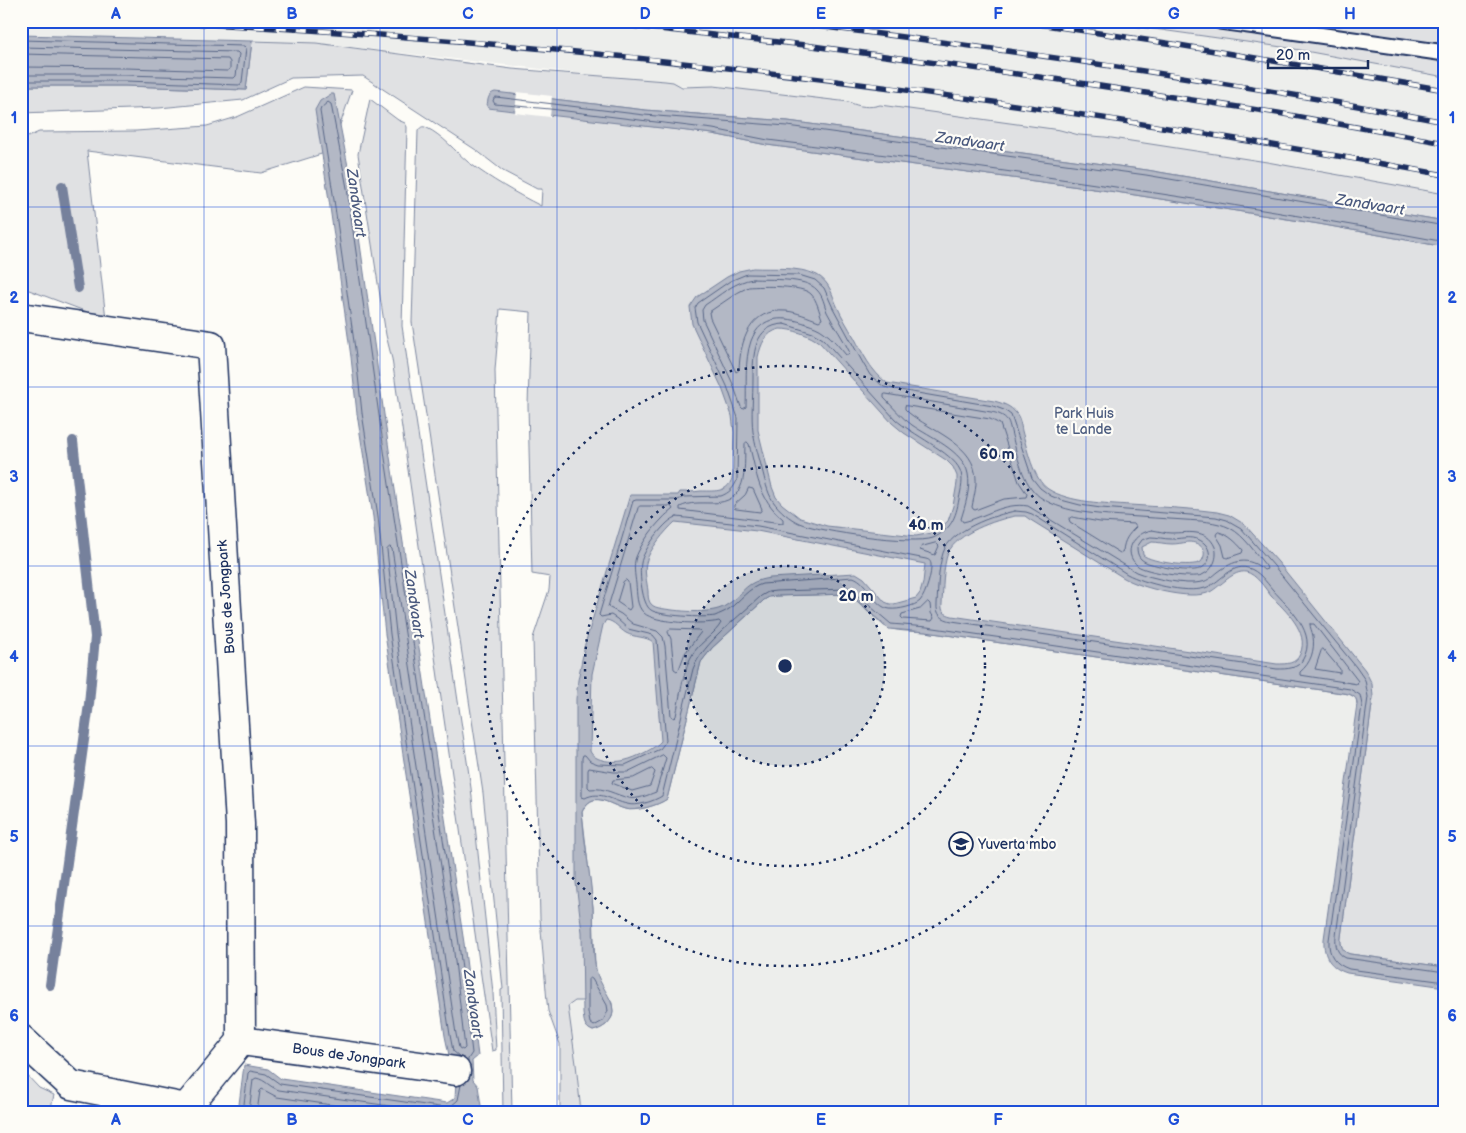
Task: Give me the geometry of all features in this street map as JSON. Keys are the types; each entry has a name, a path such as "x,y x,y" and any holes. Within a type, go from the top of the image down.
{"street":[{"name":"Bous de Jongpark","path":"21,317 211,345 240,824 242,1041 456,1071"},
{"path":"21,1039 71,1086 185,1110 242,1041"}],"lane":[{"path":"1220,21 1445,53"}],"shaded area":[{"path":"21,21 1097,21 1289,48 1445,77 1445,197 826,102 316,43 21,35"},
{"name":"Yuverta mbo","path":"850,594 890,629 926,632 1354,696 1357,704 1324,939 1325,953 1334,967 1347,973 1445,987 1445,1112 581,1112 567,1006 575,1001 583,1001 586,1025 588,1028 597,1030 606,1025 612,1003 597,978 595,967 593,907 582,812 586,804 593,800 602,800 672,782 701,662 712,648 765,600 776,596"}],"green space":[{"path":"1097,21 1445,21 1445,77 1289,48"},
{"name":"Park Huis te Lande","path":"252,41 316,43 512,69 665,81 673,82 682,87 714,86 849,102 864,106 880,105 1267,162 1445,194 1445,221 1147,170 788,121 645,110 510,94 550,114 713,134 767,145 1116,192 1319,224 1445,247 1445,967 1350,954 1343,950 1341,945 1373,697 1357,704 1356,698 1349,694 926,632 893,629 884,626 850,594 769,597 712,648 701,662 667,799 658,804 635,810 625,809 596,800 586,805 582,812 593,907 595,967 597,978 612,1003 613,1012 606,1025 593,1031 586,1025 583,1001 575,1001 568,1006 581,1112 560,1112 560,1044 548,1011 540,918 533,638 549,590 550,577 532,574 528,405 531,312 500,309 495,370 512,1112 503,1112 501,990 503,989 483,793 412,322 418,131 424,127 433,131 468,162 503,186 541,206 542,189 537,189 503,171 476,150 363,76 291,78 243,100 159,108 21,113 21,86 125,86 246,90"},
{"path":"304,87 352,90 331,151 261,173 87,151 106,319 21,287 21,140 39,132 136,131 207,126 237,117"},
{"path":"370,99 405,123 407,127 402,326 471,788 493,993 496,1050 492,1051 392,359 386,335 358,154"},
{"path":"21,1069 39,1088 54,1095 50,1112 21,1112"}],"water":[{"path":"21,35 252,41 246,90 125,86 21,86"},
{"path":"495,92 645,110 788,121 1147,170 1445,221 1445,247 1319,224 1116,192 767,145 713,134 488,108 489,97"},
{"path":"334,94 352,187 390,457 464,943 478,1056 472,1061 473,1080 478,1086 482,1112 238,1112 244,1065 268,1069 281,1079 447,1103 455,1098 457,1061 449,1055 445,1036 385,634 373,517 315,110 320,101"},
{"path":"753,268 794,269 810,272 825,281 868,362 887,383 994,401 1012,408 1019,419 1034,471 1048,489 1057,494 1077,500 1110,504 1217,512 1229,515 1244,524 1278,562 1365,670 1372,684 1373,697 1341,937 1342,947 1350,954 1445,967 1445,987 1347,973 1332,965 1325,951 1324,939 1357,704 1356,699 1349,694 926,632 889,629 849,594 776,596 764,600 712,648 701,662 667,799 659,804 635,810 625,809 596,800 586,805 582,812 592,896 597,975 611,1001 613,1011 613,1015 604,1026 593,1031 588,1028 585,1024 583,1013 582,932 576,883 576,699 585,644 630,495 678,495 680,492 717,491 725,488 731,481 733,475 734,432 732,416 722,388 692,324 690,307 697,297 739,271","holes":["780,329 795,331 811,337 820,343 892,423 946,460 953,467 957,476 953,506 948,521 940,528 932,533 916,536 827,526 800,518 776,497 758,430 758,357 764,340","1015,516 1025,516 1124,578 1142,586 1167,592 1191,595 1202,594 1210,592 1236,573 1250,573 1283,608 1299,630 1302,638 1300,654 1294,662 1277,664 952,616 945,613 942,607 944,571 948,553 959,539 977,528","675,522 757,531 925,564 923,583 920,593 916,598 890,604 885,602 864,578 856,573 770,578 749,585 732,602 719,609 693,612 659,608 653,606 649,600 645,566 647,558 662,535","1152,542 1172,544 1193,542 1200,545 1204,554 1201,562 1196,564 1172,563 1147,558 1143,555 1142,547","606,620 614,623 626,633 653,642 661,741 658,744 640,755 622,761 606,761 592,755 590,751 592,674 603,625"]}],"pier":[{"path":"517,92 552,96 550,117 515,113"}],"waterway":[{"path":"62,186 78,288"},
{"path":"50,985 89,704 95,637 73,441"}],"railway":[{"path":"144,21 308,30 471,42 797,76 960,97 1122,121 1445,175"},
{"path":"586,21 805,45 1054,79 1278,113 1445,143"},
{"path":"776,21 1111,66 1278,92 1445,122"},
{"path":"1018,21 1173,44 1445,90"}],"place":[{"name":"Yuverta mbo","path":"961,844"}],"water label":[{"name":"Zandvaart","path":"970,142"},
{"name":"Zandvaart","path":"356,203"},
{"name":"Zandvaart","path":"1370,205"},
{"name":"Zandvaart","path":"414,604"},
{"name":"Zandvaart","path":"473,1004"}]}
